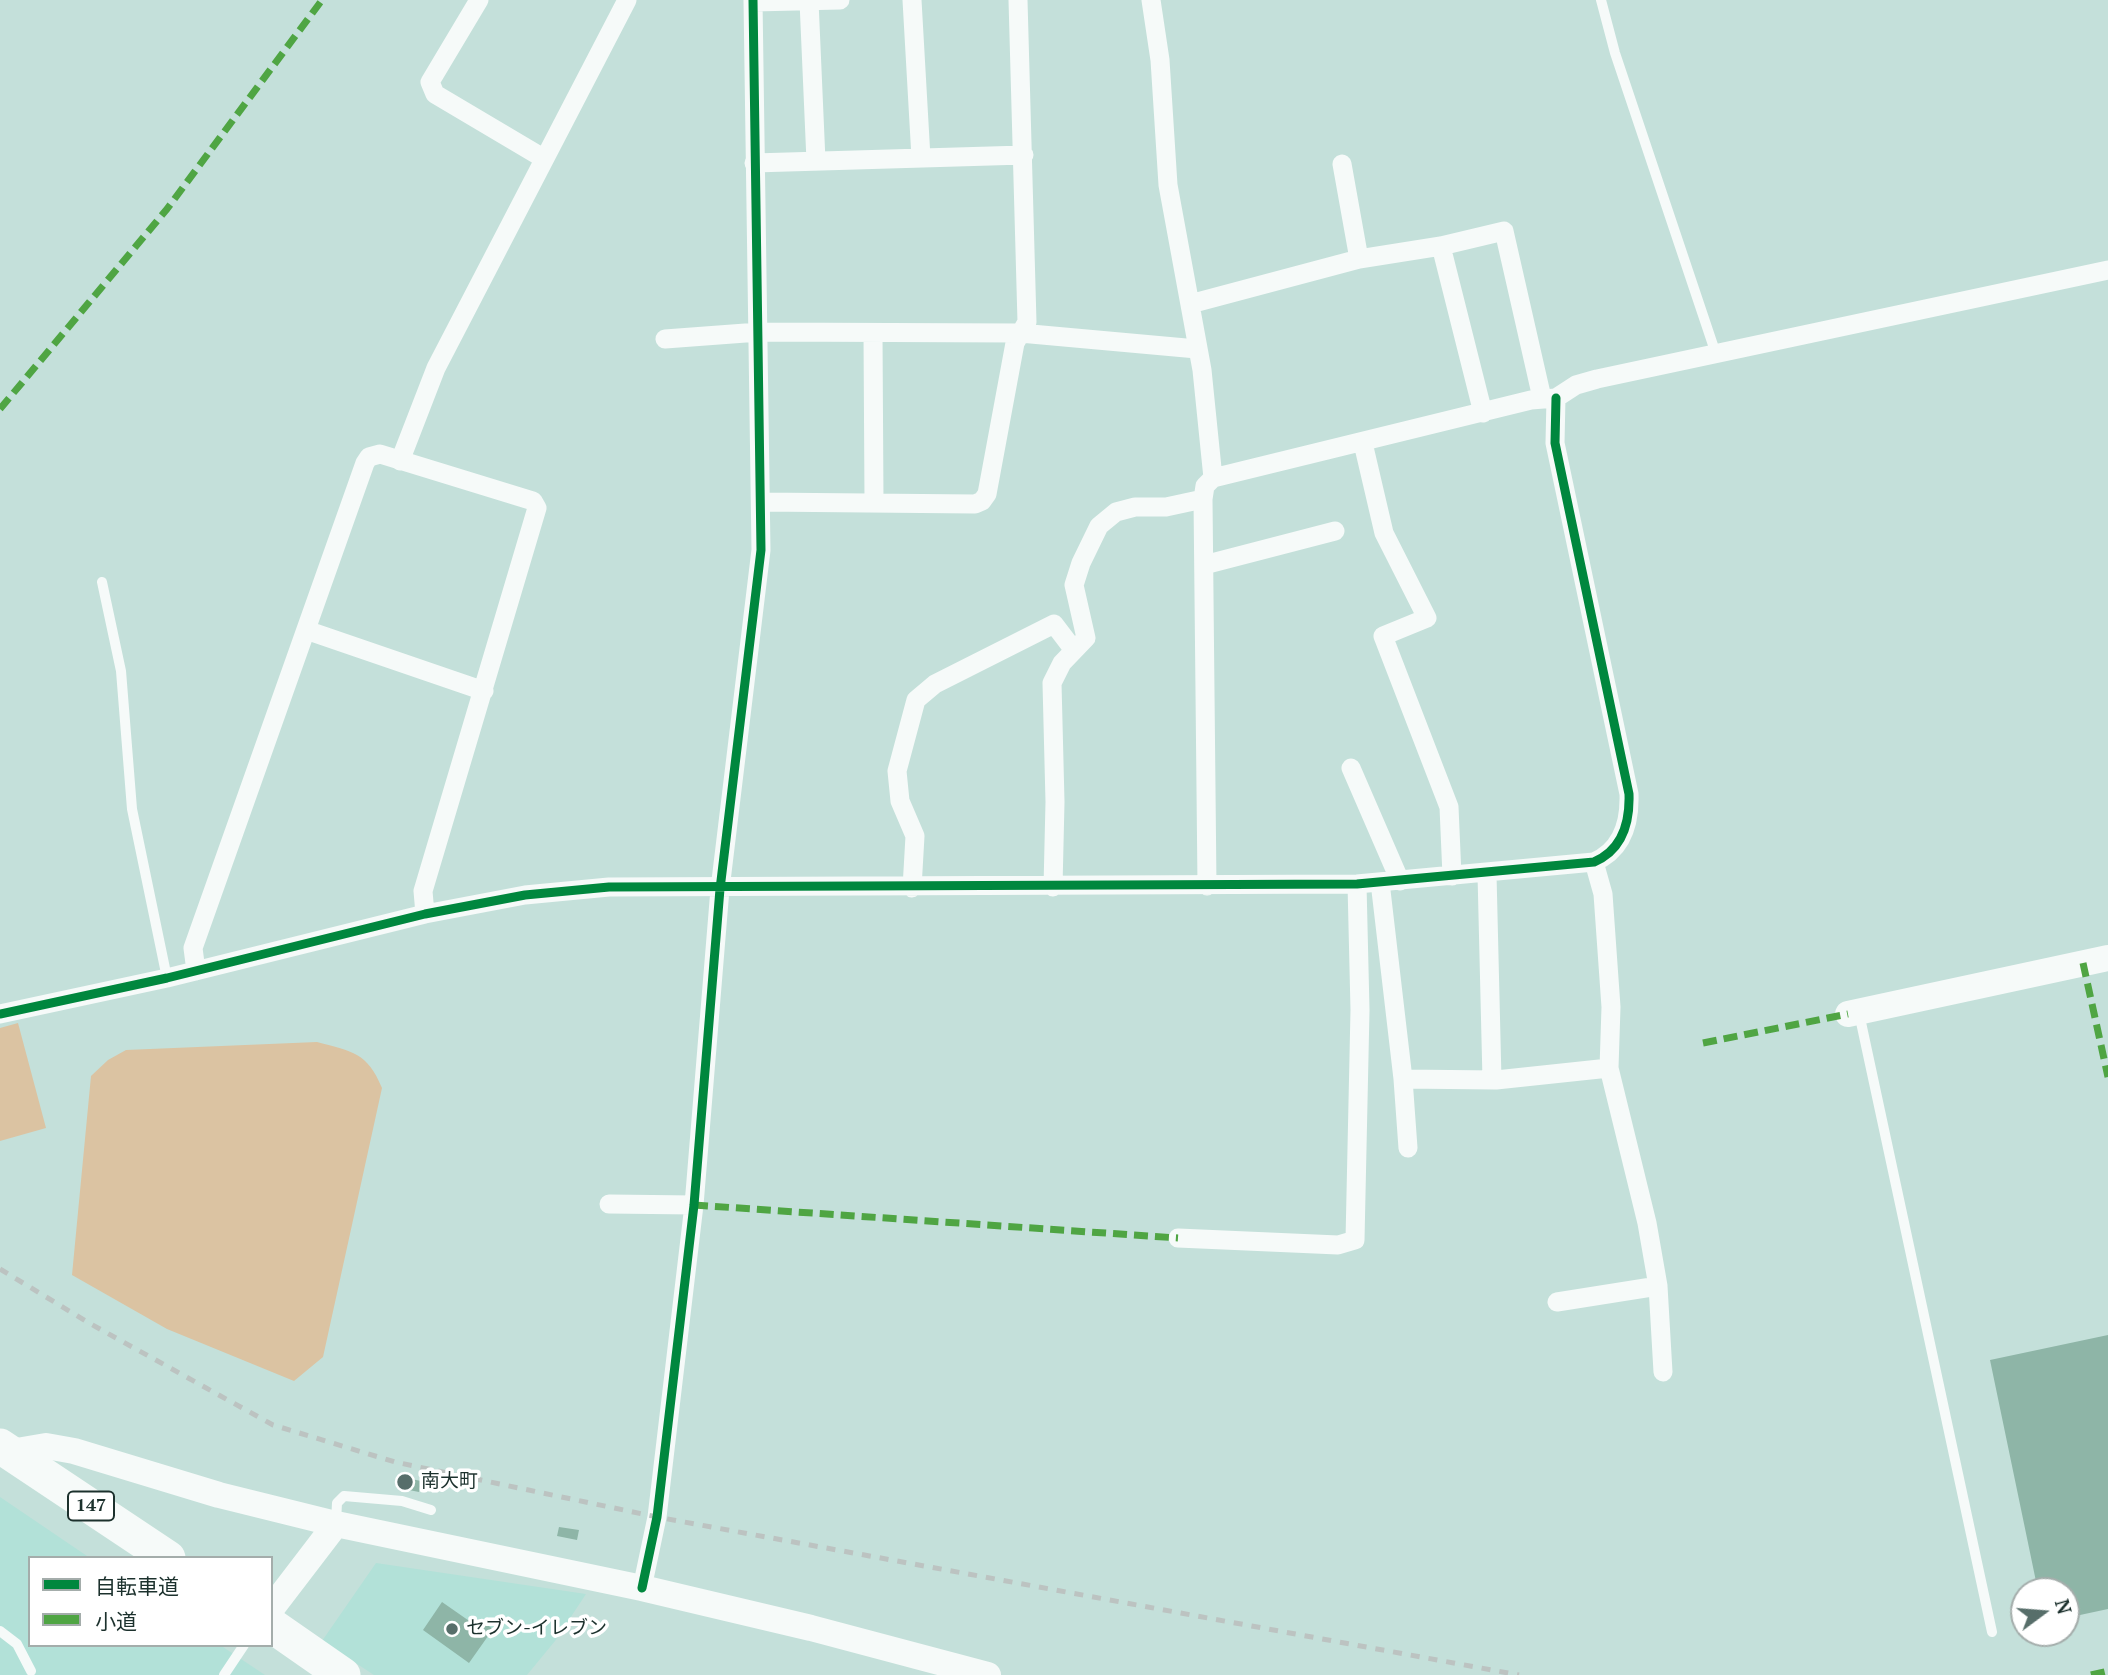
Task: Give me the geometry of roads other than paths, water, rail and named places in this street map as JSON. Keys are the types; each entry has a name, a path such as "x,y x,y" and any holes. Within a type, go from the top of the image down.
{"highway":[{"name":"147","path":"3,1457 125,1556"},
{"name":"147","path":"3,1457 165,1556"},
{"path":"273,1626 343,1675"},
{"path":"261,1647 302,1675"}],"street":[{"path":"479,0 430,82 435,94 543,158"},
{"path":"400,461 436,368 627,0"},
{"path":"642,1588 657,1517 694,1205 720,889 761,550 752,1 840,0"},
{"path":"912,0 921,158"},
{"path":"761,502 975,504 982,501 986,494 1020,333 1027,321 1018,0"},
{"path":"1151,0 1160,60 1168,185 1202,370 1213,478"},
{"path":"809,1 816,161"},
{"path":"754,163 1024,155"},
{"path":"1342,164 1359,259"},
{"path":"0,1014 197,971 425,914 524,895 609,887 720,889 1357,884 1594,862 1607,857 1618,847 1626,826 1629,794 1555,443 1549,398 1504,230 1441,246 1359,259 1190,304"},
{"path":"1441,246 1482,413"},
{"path":"1207,886 1203,499 1205,486 1213,478 1549,398 1576,385 1597,379 2108,270"},
{"path":"666,339 759,332 1020,333 1197,349"},
{"path":"873,334 874,501"},
{"path":"1363,443 1384,533 1427,618 1383,636 1449,807 1452,876"},
{"path":"197,971 193,948 365,463 369,457 380,454 536,505 537,512 423,891 425,914"},
{"path":"1053,887 1055,802 1052,683 1062,663 1086,638 1074,585 1098,526 1116,512 1135,507 1166,507 1203,499"},
{"path":"1204,565 1335,531"},
{"path":"912,888 915,836 900,801 897,771 916,700 935,684 1054,624 1073,649"},
{"path":"306,630 484,691"},
{"path":"1351,768 1400,881"},
{"path":"1594,862 1603,894 1611,1007 1609,1068 1647,1223 1658,1286 1663,1372"},
{"path":"1487,873 1492,1080"},
{"path":"1380,882 1403,1079 1408,1148"},
{"path":"1178,1238 1338,1245 1355,1240 1360,1010 1357,884"},
{"path":"1853,1013 2108,958"},
{"path":"1403,1079 1492,1080 1609,1068"},
{"path":"609,1204 694,1205"},
{"path":"1558,1302 1658,1286"},
{"path":"3,1457 46,1446 74,1451 219,1494 336,1524 642,1588 811,1628 988,1675"},
{"path":"273,1606 336,1524"}],"lane":[{"path":"1601,0 1615,53 1716,354"},
{"path":"102,582 121,671 132,809 167,978"},
{"path":"1853,1013 1992,1632"},
{"path":"336,1524 337,1503 344,1496 402,1501 431,1510"},
{"path":"0,1631 17,1644 31,1671"},
{"path":"225,1675 243,1647"}],"railway":[{"path":"0,1269 89,1323 273,1425 395,1462 657,1517 1519,1675"}],"place":[{"name":"南大町","path":"405,1482"},
{"name":"セブン-イレブン","path":"452,1629"}]}
